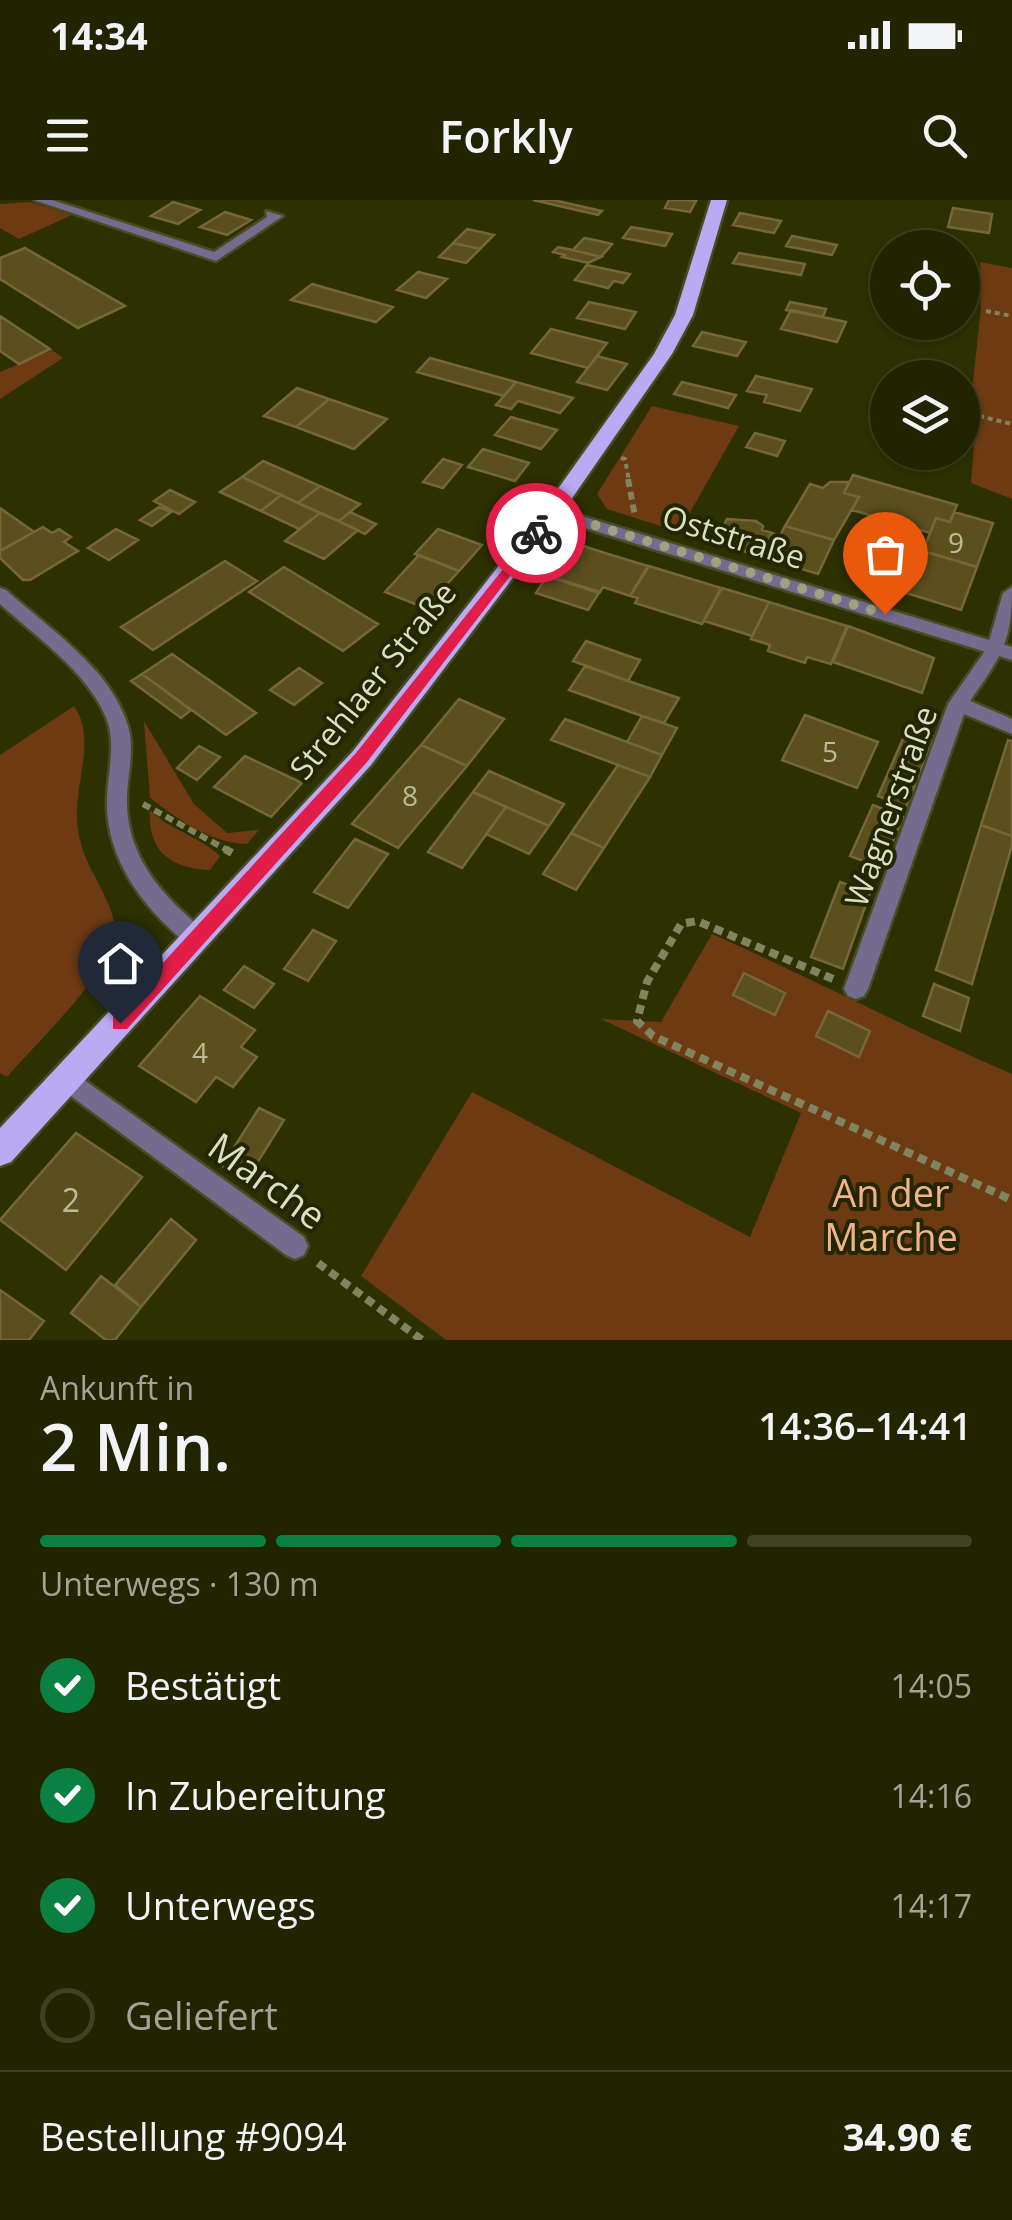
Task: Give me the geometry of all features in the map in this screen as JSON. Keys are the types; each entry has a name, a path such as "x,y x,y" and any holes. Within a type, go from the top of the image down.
{"main road":[{"name":"Strehlaer Straße","path":"0,1151 362,758 552,512 663,354 684,314 719,200"}],"street":[{"path":"40,200 216,257 277,216 270,214"},
{"name":"Oststraße","path":"552,512 1004,651"},
{"path":"0,594 79,670 112,710 123,749 117,800 119,837 132,869 166,914 198,938"},
{"name":"Wagnerstraße","path":"856,990 958,704 1004,651 1012,594"},
{"path":"958,704 1012,727"},
{"name":"Marche","path":"69,1080 295,1246"}],"path":[{"path":"986,311 1012,316"},
{"path":"980,416 1012,424"},
{"path":"596,450 625,459 638,538"},
{"path":"885,614 919,535"},
{"path":"117,800 151,806 180,828 263,868"},
{"path":"856,990 697,921 682,924 651,974 639,999 637,1021 652,1036 1012,1200"},
{"name":"Marche","path":"295,1246 422,1340"}],"green space":[{"path":"30,202 72,215 19,239 0,228 0,204"},
{"path":"980,262 1012,268 1012,499 971,483 972,470 980,470 980,360 975,360 981,308"},
{"path":"52,350 63,358 0,399 0,372"},
{"path":"652,406 739,426 679,532 607,509 597,494"},
{"path":"74,706 84,743 78,828 86,857 111,910 114,941 91,981 7,1077 0,1073 0,755"},
{"path":"144,721 194,804 227,833 259,830 247,844 208,835 150,798"},
{"path":"150,810 220,856 210,870 183,866 164,855 152,836"},
{"name":"An der Marche","path":"712,934 1012,1074 1012,1340 446,1340 361,1276 472,1092 750,1237 801,1113 601,1019 661,1022"}],"building":[{"path":"533,200 553,200 602,211 598,215"},
{"path":"669,200 696,201 690,212 665,208"},
{"path":"173,202 200,210 178,224 151,216"},
{"path":"953,208 992,214 989,233 948,227"},
{"path":"225,212 251,220 227,235 200,227"},
{"path":"740,213 781,221 774,233 733,225"},
{"path":"631,227 672,234 665,246 623,238"},
{"path":"467,229 494,235 480,249 453,243"},
{"path":"792,236 837,245 832,255 786,246"},
{"path":"584,238 612,244 601,257 573,250"},
{"path":"453,243 480,249 466,263 439,257"},
{"path":"558,247 601,257 588,263 562,257 565,255 553,252"},
{"path":"25,248 125,306 78,328 0,279 0,258"},
{"path":"739,253 805,264 801,275 733,263"},
{"path":"587,265 630,274 623,283 614,281 608,288 575,280"},
{"path":"418,272 447,279 426,298 397,290"},
{"path":"312,284 393,307 376,322 291,300"},
{"path":"589,302 636,312 625,329 577,318"},
{"path":"790,302 826,309 823,317 786,310"},
{"path":"791,310 846,322 837,342 781,329"},
{"path":"0,316 50,349 19,364 0,351"},
{"path":"551,329 607,343 588,368 531,353"},
{"path":"702,332 746,342 737,356 693,346"},
{"path":"597,356 627,364 607,390 577,382"},
{"path":"430,358 516,382 504,396 417,372"},
{"path":"756,376 812,389 800,411 764,402 767,395 747,391"},
{"path":"516,382 573,398 560,413 518,401 511,409 496,405"},
{"path":"682,382 736,395 728,408 674,394"},
{"path":"297,388 329,399 296,427 264,416"},
{"path":"329,399 387,419 354,449 296,427"},
{"path":"511,417 557,430 541,449 495,435"},
{"path":"755,433 785,441 777,456 746,447"},
{"path":"483,449 529,463 515,481 468,467"},
{"path":"443,459 462,465 443,488 423,482"},
{"path":"263,461 320,486 298,503 242,477"},
{"path":"853,475 957,505 950,522 936,518 930,533 852,510 859,497 844,493"},
{"path":"242,477 281,495 261,511 220,492"},
{"path":"830,482 849,482 844,493 859,497 834,540 785,526 810,484 823,488"},
{"path":"320,486 360,504 339,521 298,503"},
{"path":"170,490 195,502 179,514 154,501"},
{"path":"281,495 320,513 299,529 261,511"},
{"path":"159,507 171,512 152,526 140,520"},
{"path":"0,508 34,532 2,550 0,549"},
{"path":"350,512 376,524 365,534 339,521"},
{"path":"954,512 993,523 977,567 923,551 936,518 950,522"},
{"path":"320,513 358,530 324,559 285,541"},
{"path":"727,519 756,521 763,526 762,530 772,533 759,556 714,542"},
{"path":"785,526 834,540 818,574 759,556 772,533 780,536"},
{"path":"43,527 52,533 59,529 71,537 64,542 78,551 30,580 23,580 0,558 0,551"},
{"path":"116,529 138,540 109,560 88,548"},
{"path":"438,529 482,545 459,571 415,554"},
{"path":"571,542 648,566 630,596 603,587 600,592 548,576"},
{"path":"923,551 977,567 961,610 906,593"},
{"path":"419,555 459,571 425,608 385,592"},
{"path":"225,561 257,581 153,650 121,627"},
{"path":"649,566 721,588 702,624 635,603 638,598 630,596"},
{"path":"284,567 378,624 343,651 249,592"},
{"path":"547,576 599,593 588,610 536,593"},
{"path":"722,588 769,602 752,636 704,621"},
{"path":"769,602 847,626 831,664 807,657 805,663 768,651 770,645 751,639"},
{"path":"848,626 934,658 922,693 833,662"},
{"path":"586,641 640,660 628,681 573,661"},
{"path":"172,654 256,713 226,735 142,674"},
{"path":"585,666 679,698 664,723 642,716 569,690"},
{"path":"299,668 322,683 294,705 270,690"},
{"path":"142,674 191,710 181,718 131,681"},
{"path":"459,699 504,719 467,766 421,745"},
{"path":"805,715 878,742 857,788 782,760"},
{"path":"642,716 677,728 662,755 627,742"},
{"path":"565,719 662,755 650,777 551,740"},
{"path":"908,727 935,736 906,807 878,796"},
{"path":"1008,740 1012,741 1012,836 981,825"},
{"path":"421,745 467,766 398,848 352,824"},
{"path":"199,746 220,757 197,780 177,768"},
{"path":"245,756 302,783 271,817 214,787"},
{"path":"618,765 650,777 604,848 571,833"},
{"path":"489,771 564,804 549,826 473,792"},
{"path":"473,792 506,807 462,868 428,852"},
{"path":"873,805 903,817 882,868 850,856"},
{"path":"506,807 549,826 529,854 486,834"},
{"path":"981,825 1012,836 1012,845 972,984 936,970"},
{"path":"571,833 604,848 576,890 543,874"},
{"path":"355,839 388,854 348,908 314,892"},
{"path":"840,882 870,893 843,969 811,957"},
{"path":"313,930 336,941 308,981 284,969"},
{"path":"244,966 274,984 254,1008 224,990"},
{"path":"744,973 785,993 775,1015 733,995"},
{"path":"934,984 969,998 960,1031 923,1016"},
{"path":"200,996 255,1030 241,1047 257,1057 233,1087 216,1077 196,1102 139,1066"},
{"path":"828,1011 870,1031 859,1057 816,1036"},
{"path":"259,1108 284,1120 247,1179 222,1166"},
{"path":"76,1133 142,1177 66,1270 0,1220"},
{"path":"171,1219 196,1240 141,1307 115,1285"},
{"path":"101,1276 141,1307 115,1340 106,1340 71,1313"},
{"path":"0,1290 44,1321 29,1340 0,1340"}],"way so far":[{"path":"536,533 552,512 885,614"}],"route":[{"path":"120,1023 362,758 536,533"}]}
